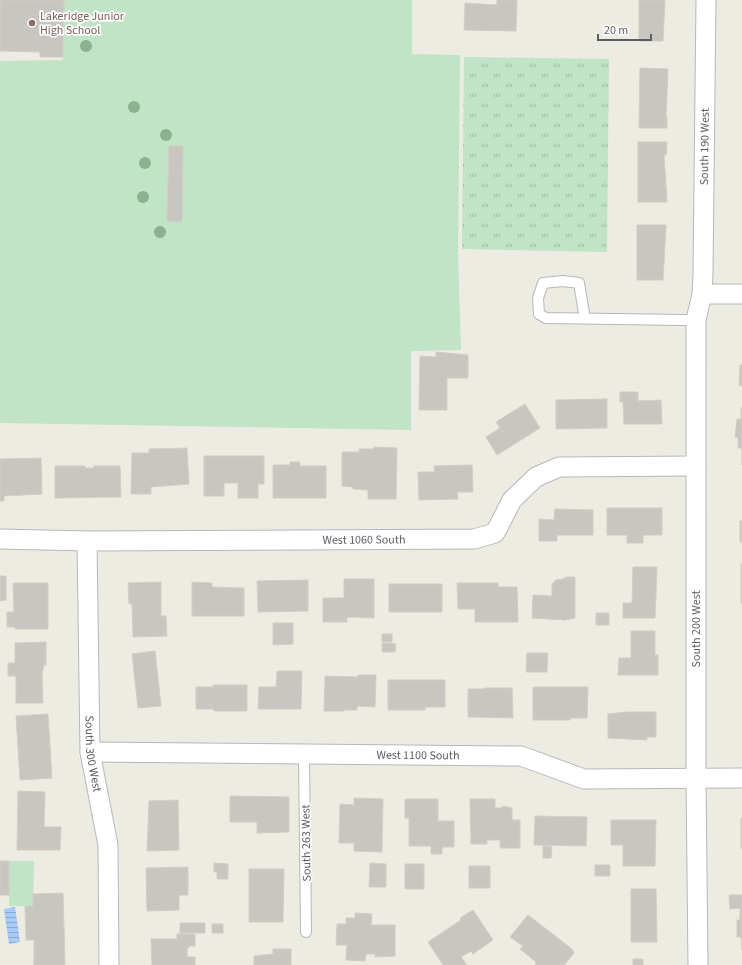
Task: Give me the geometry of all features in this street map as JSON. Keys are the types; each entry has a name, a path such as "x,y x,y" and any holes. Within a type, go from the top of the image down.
{"street":[{"name":"South 190 West","path":"702,294 706,0"},
{"path":"702,294 742,294"},
{"name":"South 200 West","path":"698,965 696,778 696,320 702,294"},
{"name":"West 1060 South","path":"0,539 87,541 474,539 495,533 512,500 536,477 559,467 696,466"},
{"name":"South 300 West","path":"87,541 90,752 108,845 109,965"},
{"name":"West 1100 South","path":"90,752 521,756 584,779 742,778"}],"lane":[{"path":"585,319 579,283 563,281 543,283 538,298 539,314 546,318 585,319 696,320"},
{"name":"South 263 West","path":"304,755 306,932"}],"green space":[{"path":"64,0 412,0 412,54 460,55 458,255 461,350 411,351 411,430 0,423 0,61 63,60"},
{"path":"464,57 609,59 607,252 462,249"},
{"path":"9,861 34,861 33,906 9,906"}],"water":[{"path":"15,907 20,942 9,944 4,909"}],"building":[{"name":"Lakeridge Junior High School","path":"0,0 64,0 63,57 40,57 40,52 0,51"},
{"path":"497,0 517,0 516,31 464,30 465,3 497,5"},
{"path":"639,0 665,0 663,41 639,41"},
{"path":"640,68 668,69 667,128 639,128"},
{"path":"638,142 667,142 666,155 664,155 667,202 638,202"},
{"path":"169,146 183,146 182,222 167,221"},
{"path":"637,225 666,225 663,280 637,280"},
{"path":"436,352 468,355 468,378 447,378 447,410 419,410 420,356 436,357"},
{"path":"740,365 742,365 742,386 739,385"},
{"path":"620,392 638,392 638,401 661,400 662,424 624,424 623,402 620,402"},
{"path":"607,399 607,428 556,429 556,400"},
{"path":"525,404 540,428 497,455 486,437 500,428 496,422"},
{"path":"741,408 742,448 738,448 738,438 735,437 737,419 741,419"},
{"path":"374,447 397,448 396,499 368,499 368,490 353,489 353,487 342,486 342,452 359,452 359,449 374,449"},
{"path":"187,448 189,484 151,487 151,494 131,494 132,453 149,453 149,449"},
{"path":"204,456 264,456 264,484 258,484 258,498 238,498 238,483 224,483 224,496 204,496"},
{"path":"41,458 42,494 4,496 4,501 0,501 0,459"},
{"path":"290,462 300,462 300,466 326,466 326,498 273,498 273,465 290,465"},
{"path":"472,465 473,492 457,492 458,499 419,500 418,472 435,472 434,466"},
{"path":"55,466 85,466 85,468 94,468 94,466 120,466 121,497 55,498"},
{"path":"607,508 662,508 662,535 643,535 643,543 627,543 627,535 607,535"},
{"path":"555,509 593,510 593,535 557,535 557,541 539,541 539,519 554,520"},
{"path":"740,521 742,521 742,542 740,542"},
{"path":"742,564 742,603 741,603"},
{"path":"633,567 657,567 655,618 623,618 623,603 632,603"},
{"path":"0,576 6,576 6,600 0,601"},
{"path":"566,577 575,577 575,618 565,620 532,618 533,595 552,596 552,584 556,580"},
{"path":"344,579 374,579 374,618 347,617 347,622 323,622 323,598 344,598"},
{"path":"308,580 308,611 258,612 257,581"},
{"path":"161,582 161,616 166,616 167,636 133,637 132,604 129,604 128,583"},
{"path":"192,582 212,583 212,587 244,588 244,616 192,616"},
{"path":"13,583 48,583 48,629 15,629 15,627 7,627 7,612 14,612"},
{"path":"457,583 498,583 498,587 517,587 518,622 475,622 475,609 458,609"},
{"path":"389,584 442,584 442,612 389,612"},
{"path":"596,613 609,613 609,625 596,625"},
{"path":"273,623 293,623 293,644 273,645"},
{"path":"631,631 655,631 655,655 658,655 658,675 618,675 619,658 631,658"},
{"path":"382,634 392,634 392,642 382,642"},
{"path":"46,642 46,665 44,665 42,675 43,703 16,703 16,676 8,676 8,663 15,663 15,643"},
{"path":"382,643 396,644 395,652 382,652"},
{"path":"155,651 161,706 138,708 132,654"},
{"path":"527,653 548,653 547,672 526,672"},
{"path":"277,671 302,671 301,709 258,709 259,687 276,687"},
{"path":"358,675 376,675 375,707 357,706 357,710 324,711 325,676 358,677"},
{"path":"388,680 445,680 445,707 425,707 425,710 388,710"},
{"path":"213,685 247,685 247,711 214,711 214,709 196,709 196,687 213,687"},
{"path":"533,687 588,687 587,718 570,718 570,720 533,720"},
{"path":"512,688 513,718 468,717 468,689"},
{"path":"627,712 656,712 656,737 647,737 647,740 608,738 608,714"},
{"path":"48,714 52,778 20,780 16,716"},
{"path":"18,791 45,792 44,827 61,827 60,850 17,850"},
{"path":"230,796 289,797 289,832 257,833 257,822 230,822"},
{"path":"354,798 383,799 382,852 354,851 354,843 339,843 340,804 354,805"},
{"path":"405,799 438,799 438,821 454,821 454,847 442,847 442,854 431,854 431,846 409,846 409,818 405,818"},
{"path":"470,799 495,799 495,808 501,808 503,806 512,808 512,820 520,820 520,848 500,848 500,840 487,840 487,844 471,844"},
{"path":"178,800 179,850 147,851 149,801"},
{"path":"535,816 587,817 586,846 534,845"},
{"path":"742,818 742,848 741,848"},
{"path":"611,820 656,820 655,866 623,866 623,845 611,845"},
{"path":"543,846 552,847 551,858 543,858"},
{"path":"0,861 9,861 9,895 0,895"},
{"path":"214,863 228,864 228,879 217,879 217,872 214,872"},
{"path":"370,863 386,864 386,887 369,887"},
{"path":"405,864 424,864 424,889 405,889"},
{"path":"595,865 610,865 610,876 595,876"},
{"path":"469,866 490,866 490,888 469,888"},
{"path":"188,867 188,895 179,895 179,910 147,911 146,868"},
{"path":"249,869 284,869 283,922 249,922"},
{"path":"631,889 656,889 657,942 631,942"},
{"path":"63,893 65,965 34,965 34,940 26,940 25,906 33,906 33,894"},
{"path":"729,895 742,895 742,950 741,937 737,937 737,920 740,920 740,908 730,909"},
{"path":"473,910 493,940 473,954 471,951 461,957 467,965 443,965 428,942"},
{"path":"355,913 372,914 371,925 395,925 395,956 375,957 375,954 366,954 365,961 346,960 347,945 336,945 337,924 346,924 346,918 355,918"},
{"path":"528,915 572,949 574,953 564,965 535,965 536,962 520,949 523,946 510,937"},
{"path":"180,923 205,923 205,933 180,933"},
{"path":"212,924 223,924 223,933 212,933"},
{"path":"177,934 195,934 195,946 190,946 187,949 187,957 195,957 195,965 152,965 151,939 177,939"},
{"path":"273,949 291,949 291,965 254,965 254,956 273,954"},
{"path":"633,959 643,959 643,965 633,965"}],"place":[{"name":"Lakeridge Junior High School","path":"32,23"}]}
